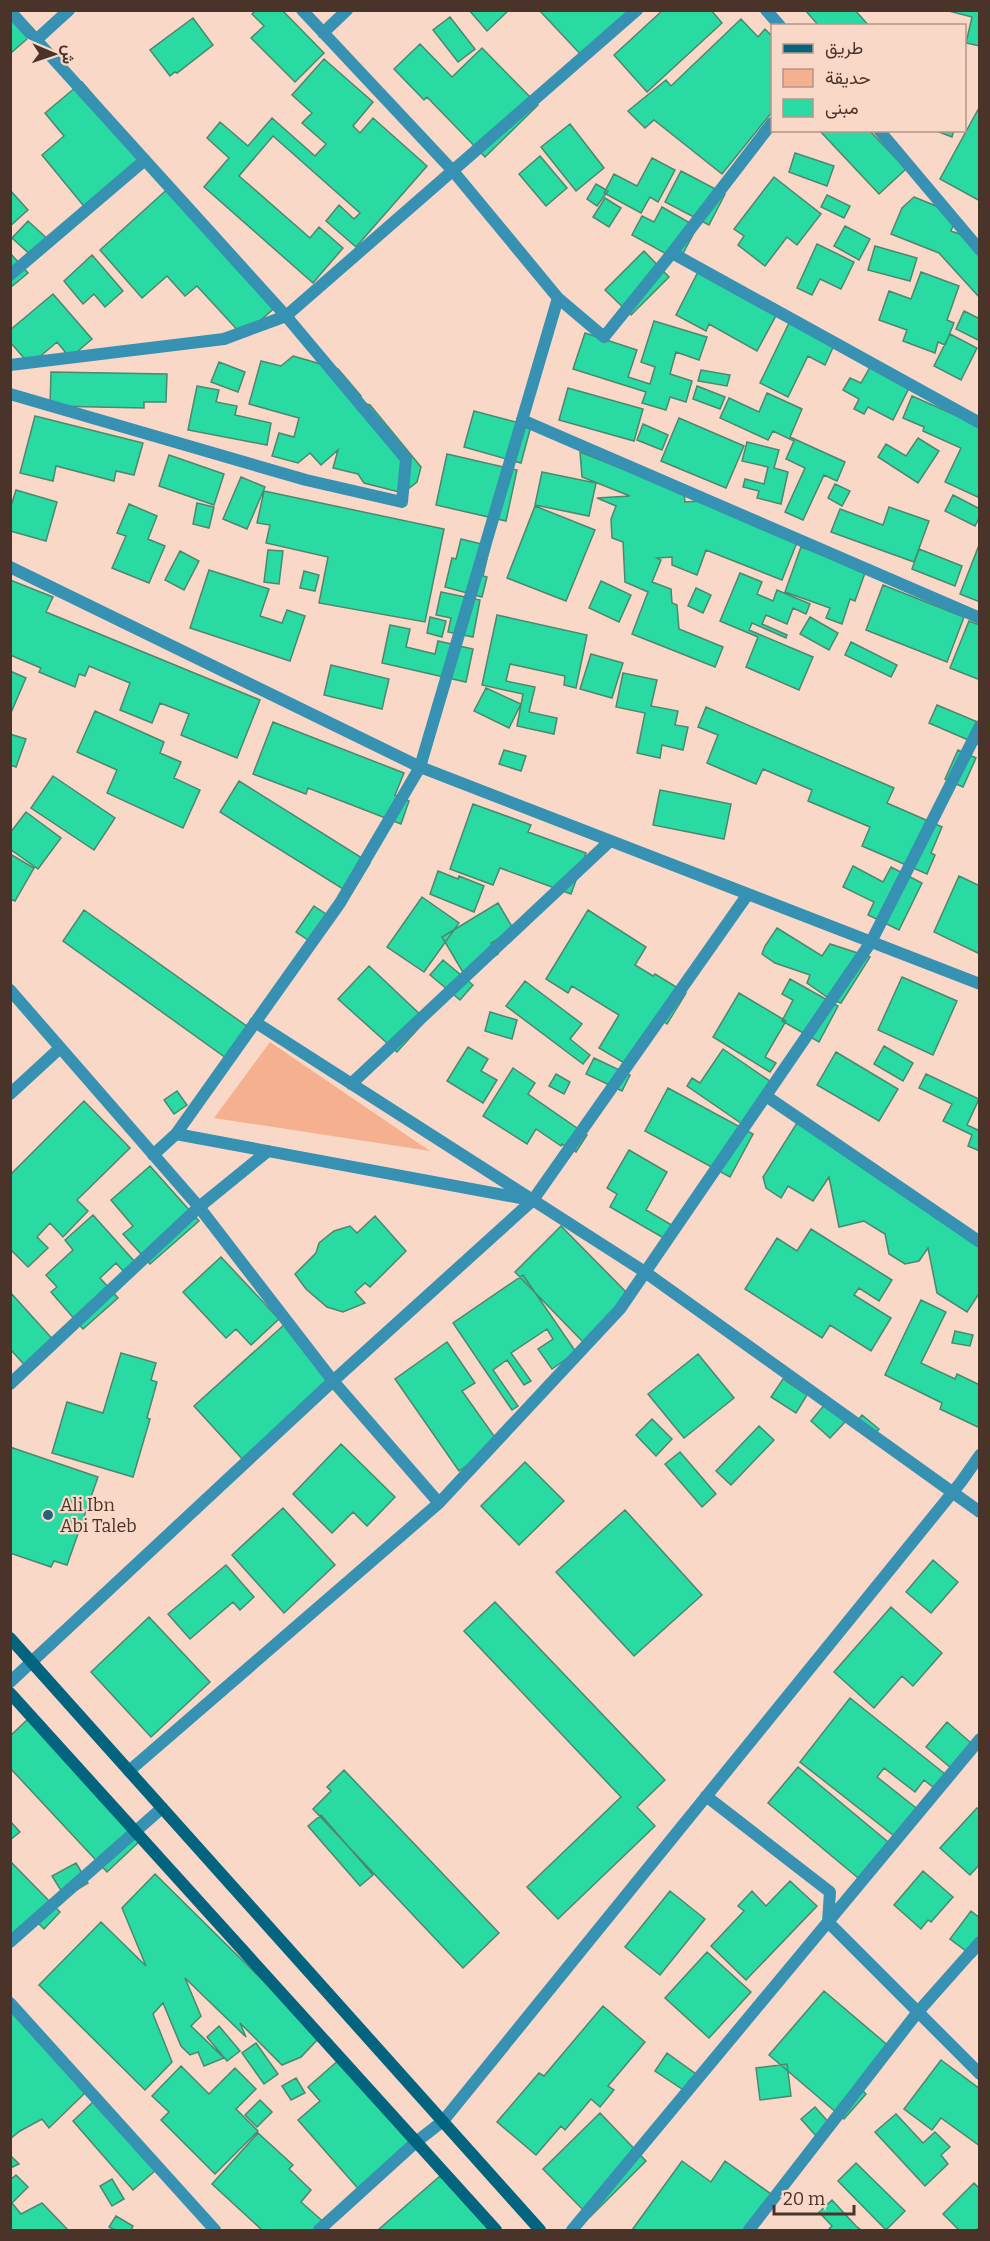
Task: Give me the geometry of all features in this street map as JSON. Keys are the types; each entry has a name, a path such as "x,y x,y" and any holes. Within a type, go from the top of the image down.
{"main road":[{"path":"10,1638 540,2230"},
{"path":"10,1693 496,2230"}],"street":[{"path":"36,40 69,10"},
{"path":"302,10 453,171 558,298 604,337 771,124"},
{"path":"323,33 347,10"},
{"path":"10,365 224,339 286,316 637,10"},
{"path":"766,10 778,24"},
{"path":"10,11 286,316 406,459 402,502 306,480 10,394"},
{"path":"881,132 980,250"},
{"path":"10,275 145,160"},
{"path":"672,253 980,423"},
{"path":"153,1155 176,1134 340,903 420,767 558,298"},
{"path":"522,420 980,618"},
{"path":"10,567 420,767 980,984"},
{"path":"129,1771 439,1503 620,1309 871,942 980,726"},
{"path":"351,1084 610,841"},
{"path":"10,1682 333,1381 533,1200 748,894"},
{"path":"10,990 199,1207 333,1381 439,1503"},
{"path":"255,1022 645,1272 980,1512"},
{"path":"10,1095 60,1048"},
{"path":"766,1096 980,1242"},
{"path":"176,1134 533,1200"},
{"path":"10,1384 199,1207 268,1151"},
{"path":"319,2230 416,2142 443,2121 952,1493 980,1455"},
{"path":"572,2230 980,1738"},
{"path":"706,1796 831,1892 828,1922"},
{"path":"10,1942 162,1808"},
{"path":"828,1922 980,2074"},
{"path":"749,2230 917,2013 980,1942"},
{"path":"10,2002 215,2230"}],"green space":[{"path":"270,1042 430,1151 214,1118"}],"building":[{"path":"10,10 35,32 11,53"},
{"path":"256,10 282,10 324,53 295,82 251,38 264,26 252,14"},
{"path":"469,10 508,10 508,11 487,31"},
{"path":"539,10 633,10 584,58"},
{"path":"663,10 711,10 722,23 647,92 614,55"},
{"path":"805,10 855,10 867,24 817,24"},
{"path":"945,10 980,10 980,46 966,43 972,17"},
{"path":"450,17 475,49 458,62 433,30"},
{"path":"193,18 213,45 170,76 150,50"},
{"path":"741,19 758,37 765,29 771,35 771,113 722,174 654,120 645,128 628,111 666,80 671,86"},
{"path":"420,44 452,77 482,48 538,105 485,157 427,97 424,100 394,69"},
{"path":"324,59 373,102 353,126 360,133 373,118 427,166 356,247 326,221 339,205 354,219 360,213 273,136 239,176 310,238 319,227 343,248 313,283 204,187 229,158 207,138 220,122 248,146 272,118 315,156 326,144 302,123 312,113 292,95"},
{"path":"82,82 147,159 87,210 42,155 64,136 45,113"},
{"path":"980,106 980,201 940,179"},
{"path":"570,124 604,168 576,191 541,147"},
{"path":"821,132 871,132 906,169 879,194"},
{"path":"939,132 953,132 952,137"},
{"path":"795,153 834,166 827,186 789,172"},
{"path":"540,156 567,188 546,206 519,174"},
{"path":"652,158 675,170 658,202 650,197 641,213 604,193 614,174 637,186"},
{"path":"681,171 725,194 709,225 665,202"},
{"path":"774,177 821,214 797,245 787,237 765,266 738,245 744,236 734,229"},
{"path":"596,184 608,191 597,206 587,199"},
{"path":"172,185 279,304 243,336 197,286 185,296 167,276 142,298 100,250"},
{"path":"10,190 28,210 10,226"},
{"path":"827,195 850,206 844,218 821,207"},
{"path":"914,197 941,208 954,223 951,231 965,236 980,253 980,298 939,253 891,234 902,208"},
{"path":"605,198 621,208 609,227 593,217"},
{"path":"662,207 697,227 679,261 632,235 642,216 654,222"},
{"path":"28,221 51,242 35,259 12,238"},
{"path":"845,226 870,239 859,260 834,246"},
{"path":"817,244 854,262 841,289 820,279 812,295 797,288"},
{"path":"875,246 917,258 910,281 868,270"},
{"path":"644,251 669,277 631,315 605,290"},
{"path":"10,253 28,273 10,288"},
{"path":"92,255 123,291 105,307 94,294 83,304 64,281"},
{"path":"700,268 779,310 757,351 709,324 706,331 676,315"},
{"path":"921,272 959,286 947,320 954,323 945,345 938,342 935,353 903,341 907,330 879,320 889,291 911,299"},
{"path":"53,294 92,339 70,358 57,342 30,365 10,342 10,330"},
{"path":"964,311 980,319 980,341 956,329"},
{"path":"654,321 707,337 699,360 676,352 670,374 692,381 686,402 670,397 666,410 642,403 646,392 573,369 585,333 637,350 628,377 650,384 655,367 641,362"},
{"path":"790,321 835,343 825,365 808,356 788,397 760,383"},
{"path":"950,334 977,348 961,380 934,366"},
{"path":"293,356 338,369 361,396 359,402 370,405 421,467 417,482 403,493 364,483 358,474 333,468 338,450 321,465 310,453 298,463 272,456 279,433 294,437 299,418 249,404 261,361 281,366"},
{"path":"219,362 245,372 238,392 211,382"},
{"path":"870,367 909,388 893,420 868,407 864,414 854,409 859,399 843,390 850,378 861,383"},
{"path":"701,370 730,375 727,386 698,381"},
{"path":"51,372 167,374 166,402 144,402 144,408 50,406"},
{"path":"197,386 219,390 216,402 237,406 235,415 271,423 267,445 188,430"},
{"path":"697,386 725,397 720,409 693,399"},
{"path":"568,388 643,409 634,441 559,420"},
{"path":"767,393 802,409 790,437 845,462 837,481 824,475 803,520 785,512 805,468 786,459 794,441 773,431 768,440 720,418 729,398 759,412"},
{"path":"912,396 980,426 980,498 945,482 961,448 923,431 924,427 903,418"},
{"path":"474,411 531,426 521,463 464,447"},
{"path":"35,416 143,443 134,475 116,471 114,481 56,466 53,481 20,473"},
{"path":"679,418 744,446 726,488 661,461"},
{"path":"643,424 668,435 662,450 637,440"},
{"path":"918,438 939,451 918,483 878,457 886,444 906,456"},
{"path":"747,442 779,450 774,468 788,472 781,504 757,498 759,491 743,487 745,479 764,484 768,467 742,461"},
{"path":"580,452 684,493 685,502 700,501 798,540 782,580 706,550 697,575 672,565 672,557 657,558 661,560 652,582 671,589 672,603 677,605 679,629 723,647 715,667 632,634 648,592 625,582 623,542 612,538 611,519 616,506 597,498 630,496 582,477"},
{"path":"447,454 517,470 506,521 436,505"},
{"path":"169,455 224,474 214,505 159,486"},
{"path":"542,472 596,483 589,516 535,505"},
{"path":"241,477 265,487 247,529 223,519"},
{"path":"835,484 850,491 842,506 828,498"},
{"path":"16,490 57,502 46,541 10,531 10,509"},
{"path":"264,491 444,529 425,622 319,603 328,557 266,543 270,525 257,523"},
{"path":"953,495 980,509 980,516 975,526 945,511"},
{"path":"197,503 214,507 209,528 193,524"},
{"path":"129,504 157,516 148,539 165,546 149,583 112,568 126,536 117,533"},
{"path":"535,506 595,530 566,601 507,578"},
{"path":"889,507 929,521 914,562 831,532 840,509 883,525"},
{"path":"461,539 490,546 483,576 487,577 482,597 445,587 452,558 456,559"},
{"path":"980,545 980,602 960,594"},
{"path":"801,547 866,570 855,601 850,599 842,624 826,618 830,608 785,592"},
{"path":"919,549 962,566 955,586 912,569"},
{"path":"268,550 283,551 279,584 264,582"},
{"path":"180,551 199,561 184,590 165,580"},
{"path":"209,570 269,589 260,616 282,623 287,610 305,616 290,661 190,628"},
{"path":"304,571 319,575 315,591 300,588"},
{"path":"740,573 762,582 757,594 773,601 777,590 810,604 806,614 793,608 787,624 766,615 762,624 787,635 786,638 752,623 749,630 813,657 799,690 746,667 758,637 720,621"},
{"path":"10,580 53,597 46,612 260,700 237,758 181,735 189,714 160,703 152,723 120,710 130,683 89,666 85,676 79,674 75,687 39,672 41,668 10,655"},
{"path":"601,581 631,595 619,622 589,608"},
{"path":"883,585 964,617 947,662 866,630"},
{"path":"696,588 711,595 703,613 688,606"},
{"path":"441,592 480,600 473,637 448,632 451,618 436,615"},
{"path":"497,615 587,635 576,688 564,685 565,676 510,664 506,681 535,687 529,712 557,718 554,734 517,726 523,694 482,685"},
{"path":"430,617 446,621 442,637 427,633"},
{"path":"810,617 838,633 829,650 800,634"},
{"path":"969,621 980,625 980,680 950,668"},
{"path":"390,625 410,629 406,647 435,654 438,641 473,649 466,682 382,663"},
{"path":"851,642 897,665 891,677 845,655"},
{"path":"591,654 623,663 612,698 580,689"},
{"path":"331,665 389,679 382,709 324,695"},
{"path":"10,671 26,678 10,715"},
{"path":"623,673 657,680 651,706 678,711 675,725 688,727 683,750 662,745 660,758 637,753 645,713 616,707"},
{"path":"486,688 521,704 509,728 474,711"},
{"path":"937,705 980,723 980,745 929,723"},
{"path":"706,707 894,788 887,803 942,827 931,853 935,855 927,874 862,846 870,827 808,801 812,790 763,769 756,784 707,763 718,735 698,727"},
{"path":"95,711 164,742 160,753 181,762 174,778 200,790 183,828 107,793 117,770 77,752"},
{"path":"273,722 404,773 395,795 409,801 401,824 308,788 306,794 253,774"},
{"path":"10,734 26,739 16,767 10,765"},
{"path":"504,750 526,756 521,771 499,764"},
{"path":"958,750 976,758 963,787 945,779"},
{"path":"53,776 115,818 94,850 31,808"},
{"path":"239,781 370,863 351,894 220,812"},
{"path":"660,790 731,804 724,839 653,825"},
{"path":"473,804 531,825 528,832 586,853 571,894 500,868 493,885 450,869"},
{"path":"26,812 61,838 38,869 10,849 10,833"},
{"path":"10,854 34,868 15,901 10,899"},
{"path":"853,866 883,882 891,867 922,883 899,930 868,915 874,902 843,887"},
{"path":"438,871 484,886 474,912 430,894"},
{"path":"959,876 980,886 980,954 934,932"},
{"path":"422,897 459,923 424,972 387,947"},
{"path":"498,903 514,930 491,943 498,954 464,974 442,937"},
{"path":"314,906 329,916 311,942 296,932"},
{"path":"84,910 248,1027 226,1058 63,941"},
{"path":"588,910 646,947 635,965 686,993 667,1024 661,1020 631,1067 599,1048 619,1015 572,986 568,993 546,979"},
{"path":"777,928 822,956 830,944 870,957 841,1003 830,999 807,983 810,975 775,963 762,954"},
{"path":"443,960 473,985 460,1000 430,975"},
{"path":"369,966 426,1020 397,1052 338,999"},
{"path":"902,977 957,1001 933,1055 878,1030"},
{"path":"790,979 838,1006 819,1042 782,1021 793,1000 782,994"},
{"path":"525,981 582,1024 570,1039 590,1055 583,1064 506,1006"},
{"path":"739,993 786,1021 765,1057 776,1063 770,1072 713,1037"},
{"path":"490,1012 517,1020 512,1039 485,1031"},
{"path":"884,1046 913,1063 903,1081 874,1064"},
{"path":"468,1047 488,1059 481,1071 497,1080 483,1103 447,1081"},
{"path":"723,1049 774,1084 748,1128 687,1086 692,1078 700,1083"},
{"path":"836,1052 898,1089 879,1121 817,1085"},
{"path":"594,1058 630,1075 622,1091 586,1074"},
{"path":"513,1068 535,1083 528,1094 587,1135 576,1152 562,1144 561,1146 536,1129 527,1144 483,1116"},
{"path":"556,1074 570,1082 564,1094 549,1086"},
{"path":"926,1074 979,1099 967,1125 980,1131 980,1151 968,1146 972,1135 943,1121 952,1104 919,1088"},
{"path":"668,1088 753,1134 730,1177 645,1131"},
{"path":"177,1091 187,1105 174,1114 164,1100"},
{"path":"84,1101 130,1148 77,1200 88,1211 63,1237 50,1223 37,1237 48,1248 28,1267 10,1249 10,1175"},
{"path":"797,1123 980,1238 980,1292 967,1312 937,1293 928,1248 919,1261 905,1264 889,1254 885,1234 864,1221 839,1227 829,1177 813,1201 788,1186 781,1198 766,1188 763,1177"},
{"path":"629,1150 667,1172 646,1210 675,1227 667,1240 610,1207 617,1194 607,1188"},
{"path":"150,1166 199,1221 150,1264 123,1234 133,1226 111,1200"},
{"path":"93,1215 135,1262 124,1272 116,1263 100,1278 118,1298 83,1329 51,1292 57,1287 46,1275 73,1250 65,1240"},
{"path":"375,1216 406,1251 370,1287 365,1283 355,1292 365,1303 343,1312 327,1307 306,1289 295,1274 316,1253 319,1243 334,1231 350,1226 357,1233"},
{"path":"561,1226 630,1296 583,1342 515,1272"},
{"path":"811,1229 892,1280 879,1301 859,1288 854,1295 891,1318 871,1351 830,1325 822,1338 745,1289 777,1238 797,1251"},
{"path":"221,1257 279,1319 251,1345 236,1329 226,1338 183,1292"},
{"path":"523,1275 576,1352 552,1369 538,1349 553,1339 547,1329 511,1353 531,1381 524,1385 507,1360 493,1370 518,1406 512,1410 453,1323"},
{"path":"10,1292 57,1344 29,1370 10,1349"},
{"path":"921,1300 946,1312 921,1363 955,1379 957,1374 980,1385 980,1428 940,1409 942,1403 885,1375"},
{"path":"285,1324 336,1380 245,1462 194,1406"},
{"path":"955,1331 973,1335 970,1346 952,1343"},
{"path":"447,1342 475,1383 462,1391 499,1443 459,1471 395,1379"},
{"path":"121,1353 156,1363 151,1380 157,1382 147,1418 150,1419 133,1477 52,1453 67,1402 103,1413"},
{"path":"698,1354 734,1398 684,1438 648,1394"},
{"path":"783,1379 807,1395 796,1413 771,1397"},
{"path":"826,1403 846,1421 830,1438 811,1421"},
{"path":"862,1415 879,1429 872,1438 855,1424"},
{"path":"652,1419 672,1439 656,1456 636,1435"},
{"path":"759,1426 774,1440 731,1485 716,1471"},
{"path":"341,1444 395,1497 367,1526 353,1512 332,1533 293,1494"},
{"name":"Ali Ibn Abi Taleb","path":"10,1447 98,1477 67,1565 54,1561 51,1567 10,1553"},
{"path":"680,1452 716,1494 702,1507 665,1464"},
{"path":"525,1462 564,1501 519,1545 481,1506"},
{"path":"283,1508 335,1565 284,1613 232,1555"},
{"path":"625,1510 702,1595 634,1656 556,1572"},
{"path":"933,1560 958,1582 931,1613 906,1592"},
{"path":"226,1565 254,1597 240,1610 233,1602 190,1639 168,1614"},
{"path":"495,1602 665,1780 637,1807 655,1826 558,1919 527,1887 621,1797 464,1631"},
{"path":"891,1607 942,1653 913,1686 902,1676 874,1708 834,1672"},
{"path":"149,1617 210,1682 151,1737 91,1672"},
{"path":"850,1698 945,1774 934,1788 924,1780 915,1792 884,1768 877,1777 920,1811 898,1839 800,1762"},
{"path":"28,1719 142,1839 107,1872 10,1768 10,1736"},
{"path":"947,1722 978,1749 957,1773 926,1747"},
{"path":"798,1767 893,1846 863,1882 768,1803"},
{"path":"344,1770 499,1933 463,1968 313,1809 331,1791 327,1787"},
{"path":"977,1808 980,1810 980,1864 970,1875 940,1848"},
{"path":"321,1815 373,1875 360,1886 308,1826"},
{"path":"10,1821 20,1832 10,1840"},
{"path":"10,1861 60,1912 44,1929 34,1919 10,1935"},
{"path":"76,1863 88,1883 65,1897 52,1876"},
{"path":"923,1871 953,1897 931,1922 928,1920 921,1929 894,1905"},
{"path":"155,1874 320,2037 301,2057 282,2065 240,2023 246,2037 185,1978 201,2016 191,2026 224,2058 204,2066 198,2052 190,2055 181,2046 163,2003 153,2014 172,2062 145,2090 39,1985 101,1922 146,1966 122,1908"},
{"path":"790,1881 817,1906 746,1980 711,1946 744,1911 738,1906 752,1891 766,1906"},
{"path":"670,1891 705,1919 660,1975 625,1947"},
{"path":"971,1911 980,1918 980,1950 974,1957 950,1939"},
{"path":"707,1952 751,1992 709,2038 665,1998"},
{"path":"824,1991 891,2048 858,2086 866,2094 844,2119 769,2055"},
{"path":"603,2006 645,2042 608,2086 614,2090 600,2107 591,2099 565,2130 561,2126 536,2155 497,2122 539,2073 544,2076"},
{"path":"10,2011 86,2092 49,2128 42,2119 10,2139"},
{"path":"219,2026 240,2051 227,2061 207,2037"},
{"path":"256,2043 278,2074 264,2084 242,2053"},
{"path":"667,2053 696,2074 685,2091 655,2071"},
{"path":"340,2059 416,2145 362,2193 298,2120 320,2101 308,2087"},
{"path":"941,2060 980,2089 980,2146 941,2118 932,2130 904,2109"},
{"path":"787,2064 791,2096 760,2100 756,2068"},
{"path":"181,2066 209,2094 235,2068 256,2089 236,2109 258,2131 215,2174 161,2120 169,2112 152,2096"},
{"path":"296,2078 305,2093 291,2100 282,2086"},
{"path":"260,2100 272,2112 257,2127 245,2115"},
{"path":"94,2101 156,2170 133,2190 73,2121"},
{"path":"815,2107 831,2125 817,2137 801,2119"},
{"path":"600,2113 646,2161 590,2217 543,2169"},
{"path":"896,2114 923,2143 935,2132 950,2147 941,2155 948,2164 925,2186 875,2132"},
{"path":"258,2133 293,2165 289,2169 311,2190 301,2202 327,2225 322,2230 262,2230 212,2184"},
{"path":"10,2155 19,2164 10,2168"},
{"path":"682,2161 711,2182 725,2161 778,2199 755,2230 632,2230"},
{"path":"856,2163 905,2211 886,2230 838,2181"},
{"path":"16,2175 28,2187 12,2203 21,2214 42,2203 68,2230 10,2230 10,2180"},
{"path":"440,2176 489,2230 378,2230"},
{"path":"112,2179 124,2199 112,2206 100,2186"},
{"path":"974,2183 980,2189 980,2227 976,2230 959,2230 943,2214"},
{"path":"832,2200 861,2230 828,2230 832,2226 819,2212"},
{"path":"116,2216 133,2226 131,2230 115,2230 109,2227"}],"place":[{"name":"Ali Ibn Abi Taleb","path":"48,1515"}]}
